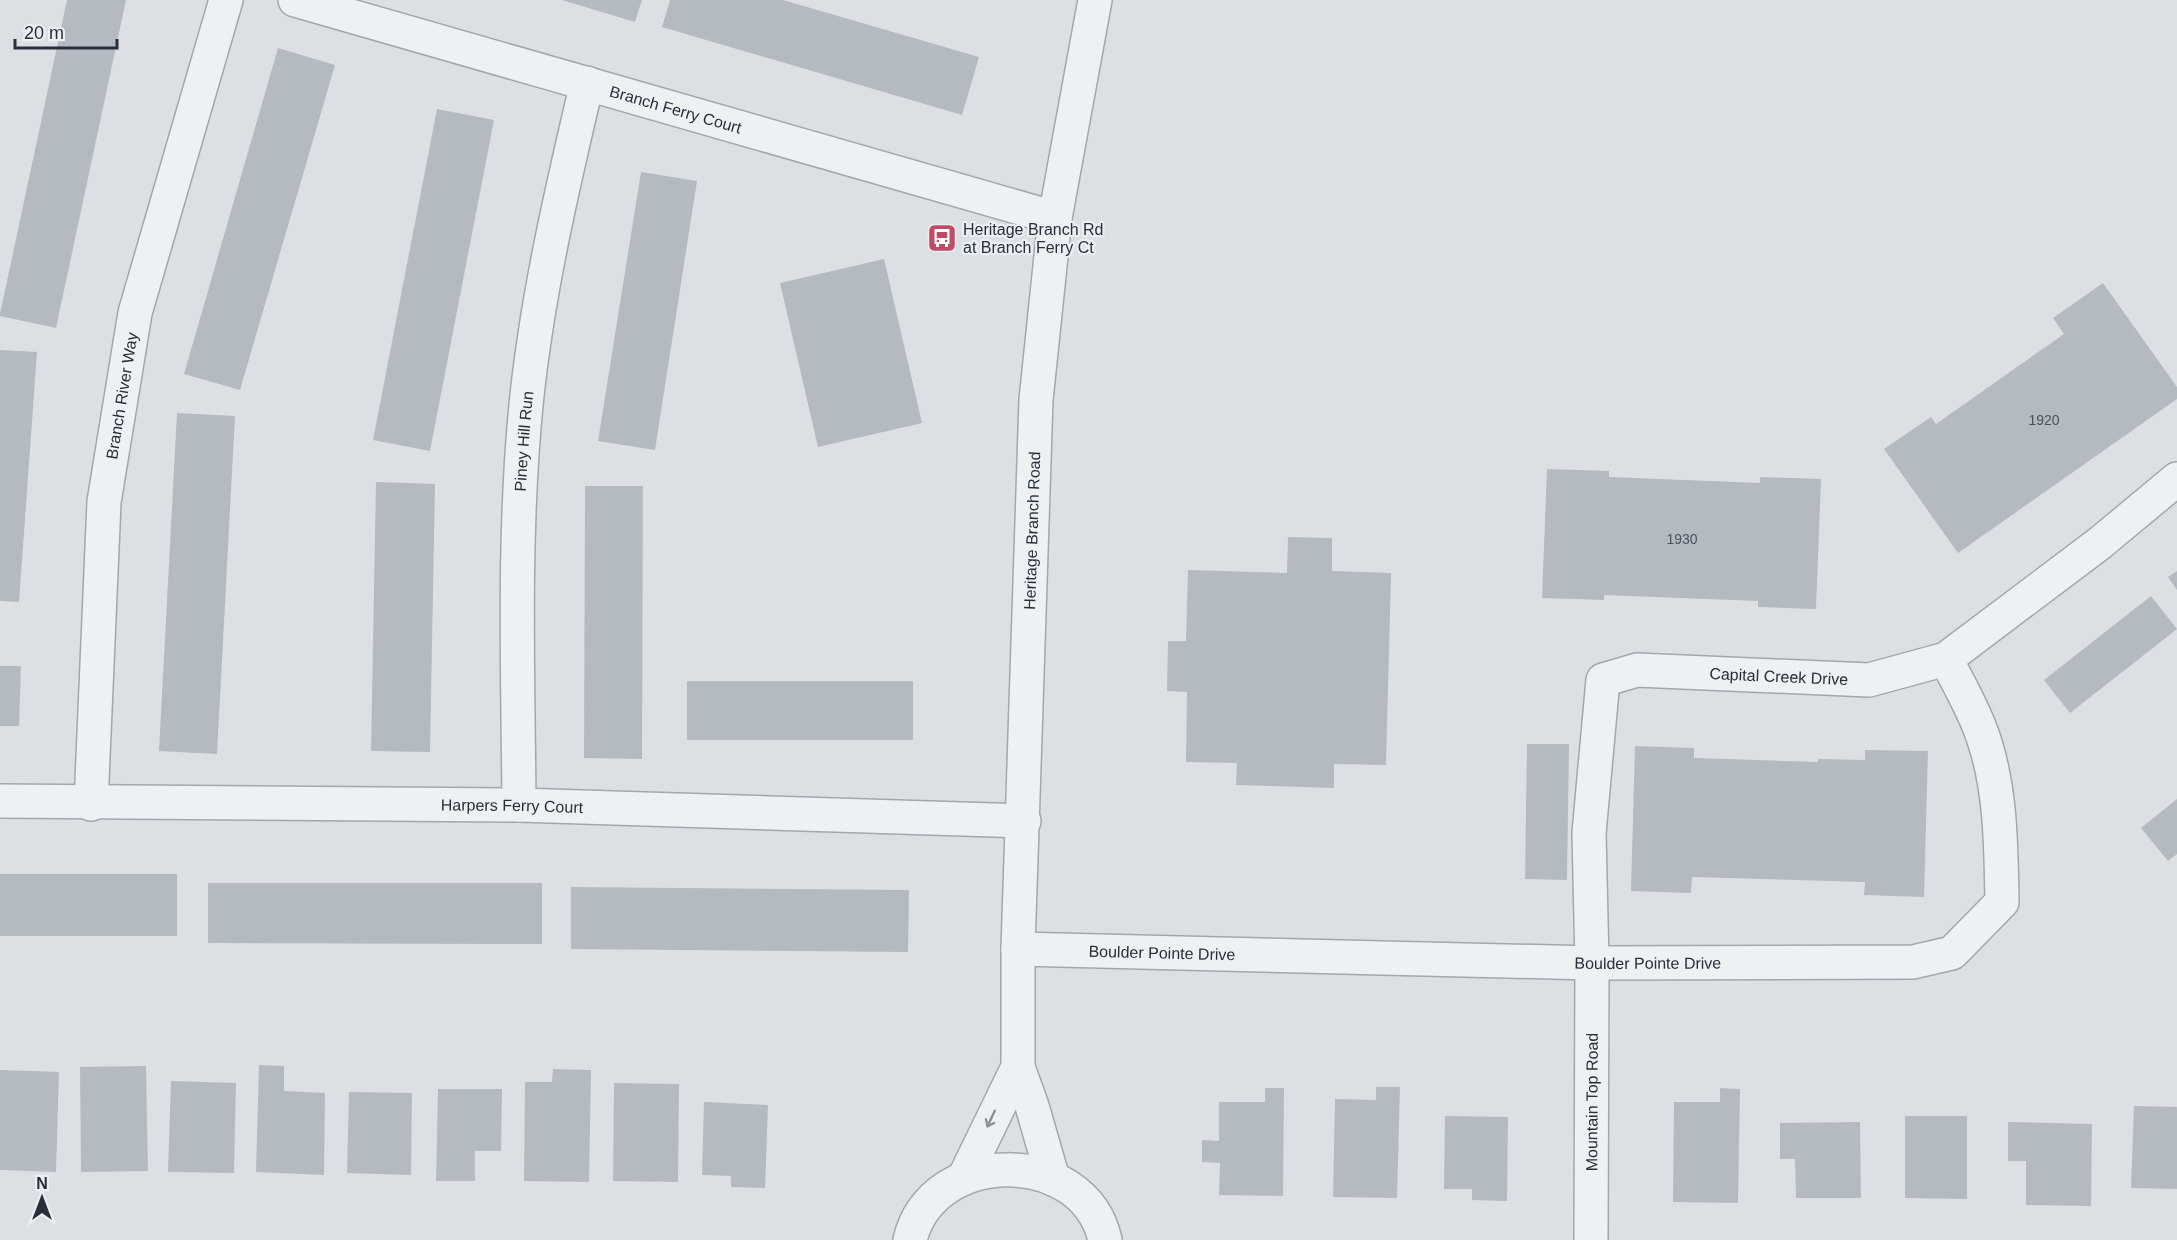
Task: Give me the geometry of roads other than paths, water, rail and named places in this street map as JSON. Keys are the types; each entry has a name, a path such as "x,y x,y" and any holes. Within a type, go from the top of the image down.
{"street":[{"name":"Branch River Way","path":"91,804 104,502 135,313 226,0"},
{"name":"Branch Ferry Court","path":"295,0 1055,218"},
{"name":"Heritage Branch Road","path":"1053,1179 1018,1067 1018,949 1036,400 1055,218 1095,0"},
{"name":"Piney Hill Run","path":"519,805 517,535 526,403 552,233 587,83"},
{"name":"Capital Creek Drive","path":"1592,963 1589,833 1603,680 1637,670 1869,680 1946,659 2100,543 2177,479"},
{"name":"Boulder Pointe Drive","path":"1018,949 1592,963 1913,962 1952,953 2002,902 2000,839 1982,734 1946,659"},
{"name":"Harpers Ferry Court","path":"0,801 91,804 519,805 1024,820"},
{"name":"Mountain Top Road","path":"1591,1240 1592,963"},
{"name":"Heritage Branch Road","path":"964,1178 1018,1067"},
{"path":"904,1238 942,1192 964,1178 993,1169 1024,1169 1053,1179 1069,1188 1083,1201 1111,1238"}],"place":[{"name":"Heritage Branch Rd at Branch Ferry Ct","path":"942,238"}]}
